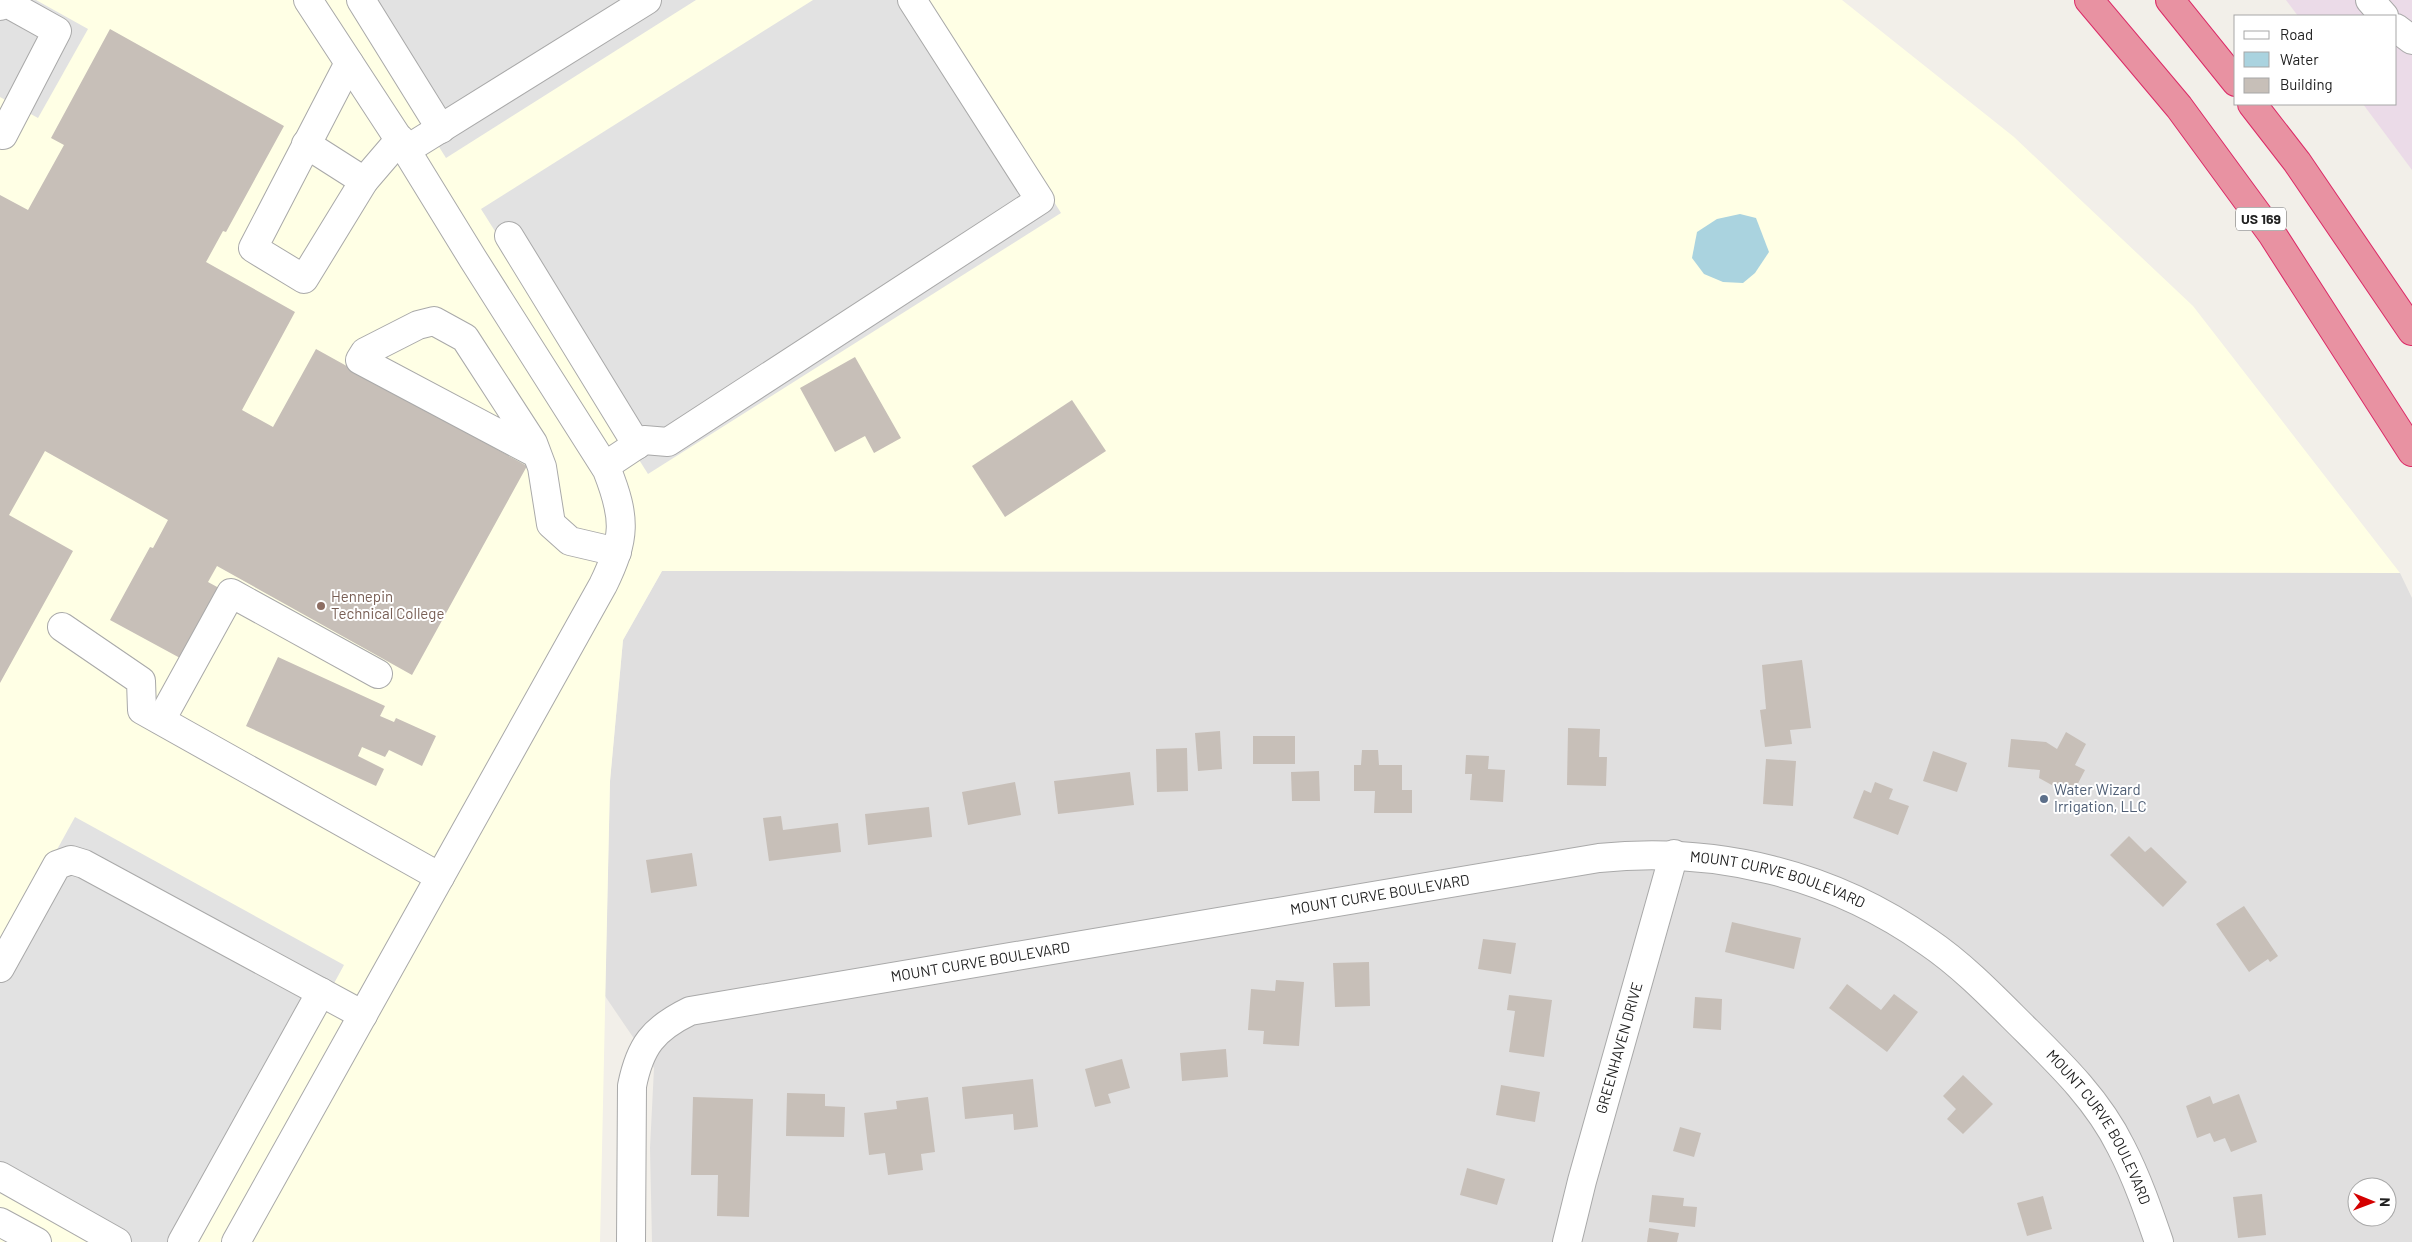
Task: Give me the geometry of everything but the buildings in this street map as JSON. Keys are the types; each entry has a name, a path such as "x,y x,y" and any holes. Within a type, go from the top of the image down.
{"highway":[{"name":"US 169","path":"2089,0 2179,107 2267,227 2412,452"},
{"path":"2170,0 2234,80"},
{"path":"2253,105 2296,162 2412,331"}],"street":[{"path":"236,1242 603,585 617,552 622,520 619,502 605,466 403,145 308,0"},
{"path":"361,0 441,129"},
{"path":"349,63 252,248 304,279 364,181 403,145 441,129 647,0"},
{"path":"605,466 644,440 668,442 1040,200 912,0"},
{"path":"2370,0 2383,15"},
{"path":"0,6 3,1 57,31 3,135 0,133"},
{"path":"2397,29 2412,40"},
{"path":"306,144 364,181"},
{"path":"509,236 637,445"},
{"path":"537,454 360,360 365,352 418,325 434,321 465,338 533,443 542,467 551,524 570,541 617,552"},
{"path":"161,720 231,593 378,674"},
{"path":"62,627 141,681 142,710 440,877"},
{"name":"MOUNT CURVE BOULEVARD","path":"631,1242 632,1086 637,1062 650,1039 668,1022 690,1011 1599,858 1635,854 1674,854 1756,864 1811,881 1866,903 1902,924 1951,959 2005,1009 2081,1087 2121,1146 2142,1193 2159,1242"},
{"name":"GREENHAVEN DRIVE","path":"1567,1242 1582,1181 1674,854"},
{"path":"0,968 57,865 71,860 84,864 363,1015"},
{"path":"182,1242 321,992"},
{"path":"0,1176 117,1242"},
{"path":"0,1222 37,1242"}],"shaded area":[{"name":"Hennepin Technical College","path":"0,0 1842,0 2014,137 2193,306 2400,573 662,571 623,640 610,781 600,1242 0,1242"},
{"path":"0,0 36,0 88,29 38,118 0,97"},
{"path":"347,0 696,0 446,158"},
{"path":"813,0 928,0 1061,213 648,474 481,209"},
{"path":"2286,0 2412,0 2412,170 2364,105 2397,105 2397,15 2297,15"},
{"path":"662,571 2400,573 2412,598 2412,1242 652,1242 650,1148 654,1068 605,996 610,781 623,640"},
{"path":"75,817 344,965 193,1242 101,1242 0,1187 0,953"}],"water":[{"path":"1740,214 1756,218 1769,252 1755,273 1743,283 1723,282 1704,274 1692,258 1697,232 1717,219"}],"place":[{"name":"Hennepin Technical College","path":"321,606"},
{"name":"Water Wizard Irrigation, LLC","path":"2044,799"}]}
